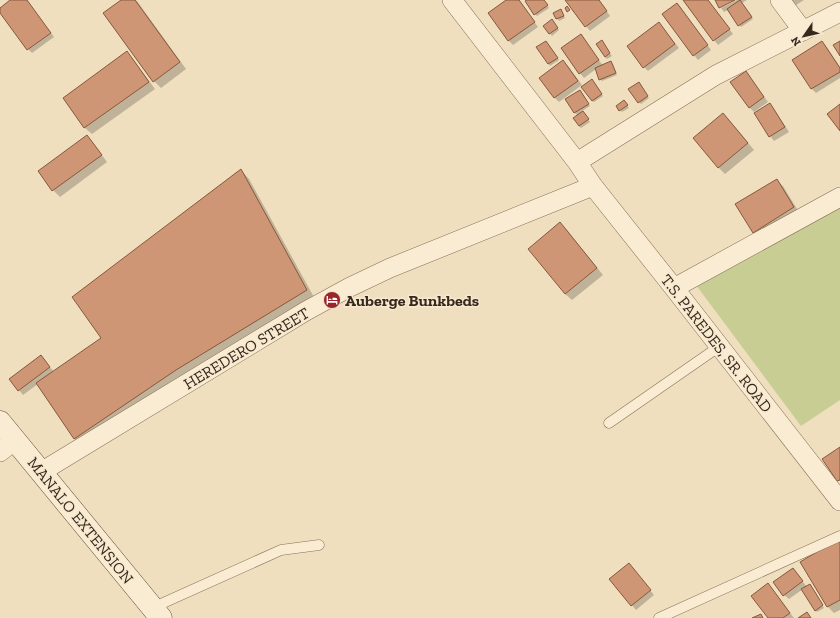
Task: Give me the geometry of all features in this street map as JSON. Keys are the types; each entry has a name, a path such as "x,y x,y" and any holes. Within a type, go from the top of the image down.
{"street":[{"name":"T.S. PAREDES, SR. ROAD","path":"452,0 593,186 720,346 840,502"},
{"path":"780,0 803,31"},
{"path":"576,162 716,75 840,12"},
{"name":"HEREDERO STREET","path":"41,472 306,311 350,287 390,268 593,186"},
{"path":"674,288 840,197"},
{"name":"MANALO EXTENSION","path":"0,422 7,446 41,472 157,613"}],"lane":[{"path":"609,423 720,346"},
{"path":"659,618 840,536"},
{"path":"157,613 281,550 319,545"}],"green space":[{"path":"840,207 840,400 801,426 696,285"}],"building":[{"path":"10,0 27,0 51,33 27,50 0,13 0,8"},
{"path":"121,0 135,0 180,62 153,82 103,13"},
{"path":"506,0 519,0 535,22 508,41 488,13"},
{"path":"544,0 548,5 534,15 525,1"},
{"path":"565,0 599,0 607,11 585,27"},
{"path":"683,0 708,0 730,29 713,41"},
{"path":"715,0 735,0 719,8"},
{"path":"740,0 752,17 738,26 727,9"},
{"path":"677,3 708,45 693,56 662,14"},
{"path":"567,6 570,10 567,12 565,8"},
{"path":"561,9 564,16 556,19 553,13"},
{"path":"552,19 558,28 549,34 543,26"},
{"path":"659,22 675,44 643,68 627,46"},
{"path":"581,34 599,60 579,74 561,48"},
{"path":"602,40 610,53 605,57 596,44"},
{"path":"546,41 558,58 548,64 536,47"},
{"path":"822,41 840,68 840,72 811,89 792,60"},
{"path":"840,41 840,56 833,45"},
{"path":"127,51 149,82 84,128 63,98"},
{"path":"563,60 578,81 554,98 539,78"},
{"path":"611,61 616,73 599,80 595,68"},
{"path":"746,71 764,97 749,108 730,82"},
{"path":"592,79 602,94 592,101 581,87"},
{"path":"639,82 648,96 638,103 628,89"},
{"path":"580,90 589,104 574,113 565,99"},
{"path":"624,100 628,105 619,111 616,106"},
{"path":"770,103 785,127 769,137 754,113"},
{"path":"840,104 840,131 827,114"},
{"path":"583,111 589,119 579,126 573,118"},
{"path":"723,113 748,143 718,168 693,138"},
{"path":"87,135 102,155 52,191 38,171"},
{"path":"241,169 307,290 176,370 74,439 36,383 101,338 72,297"},
{"path":"777,179 794,207 753,233 735,204"},
{"path":"560,222 597,268 565,294 528,249"},
{"path":"41,355 50,367 18,391 9,379"},
{"path":"840,447 840,480 837,481 822,459"},
{"path":"840,538 840,600 827,607 800,562"},
{"path":"629,563 651,590 631,606 609,579"},
{"path":"793,568 803,581 783,596 773,582"},
{"path":"768,583 790,613 783,618 768,618 751,596"},
{"path":"810,584 823,605 815,611 801,589"},
{"path":"807,612 811,618 798,618"},
{"path":"761,614 763,618 752,618"}],"place":[{"name":"Auberge Bunkbeds","path":"332,300"}]}
